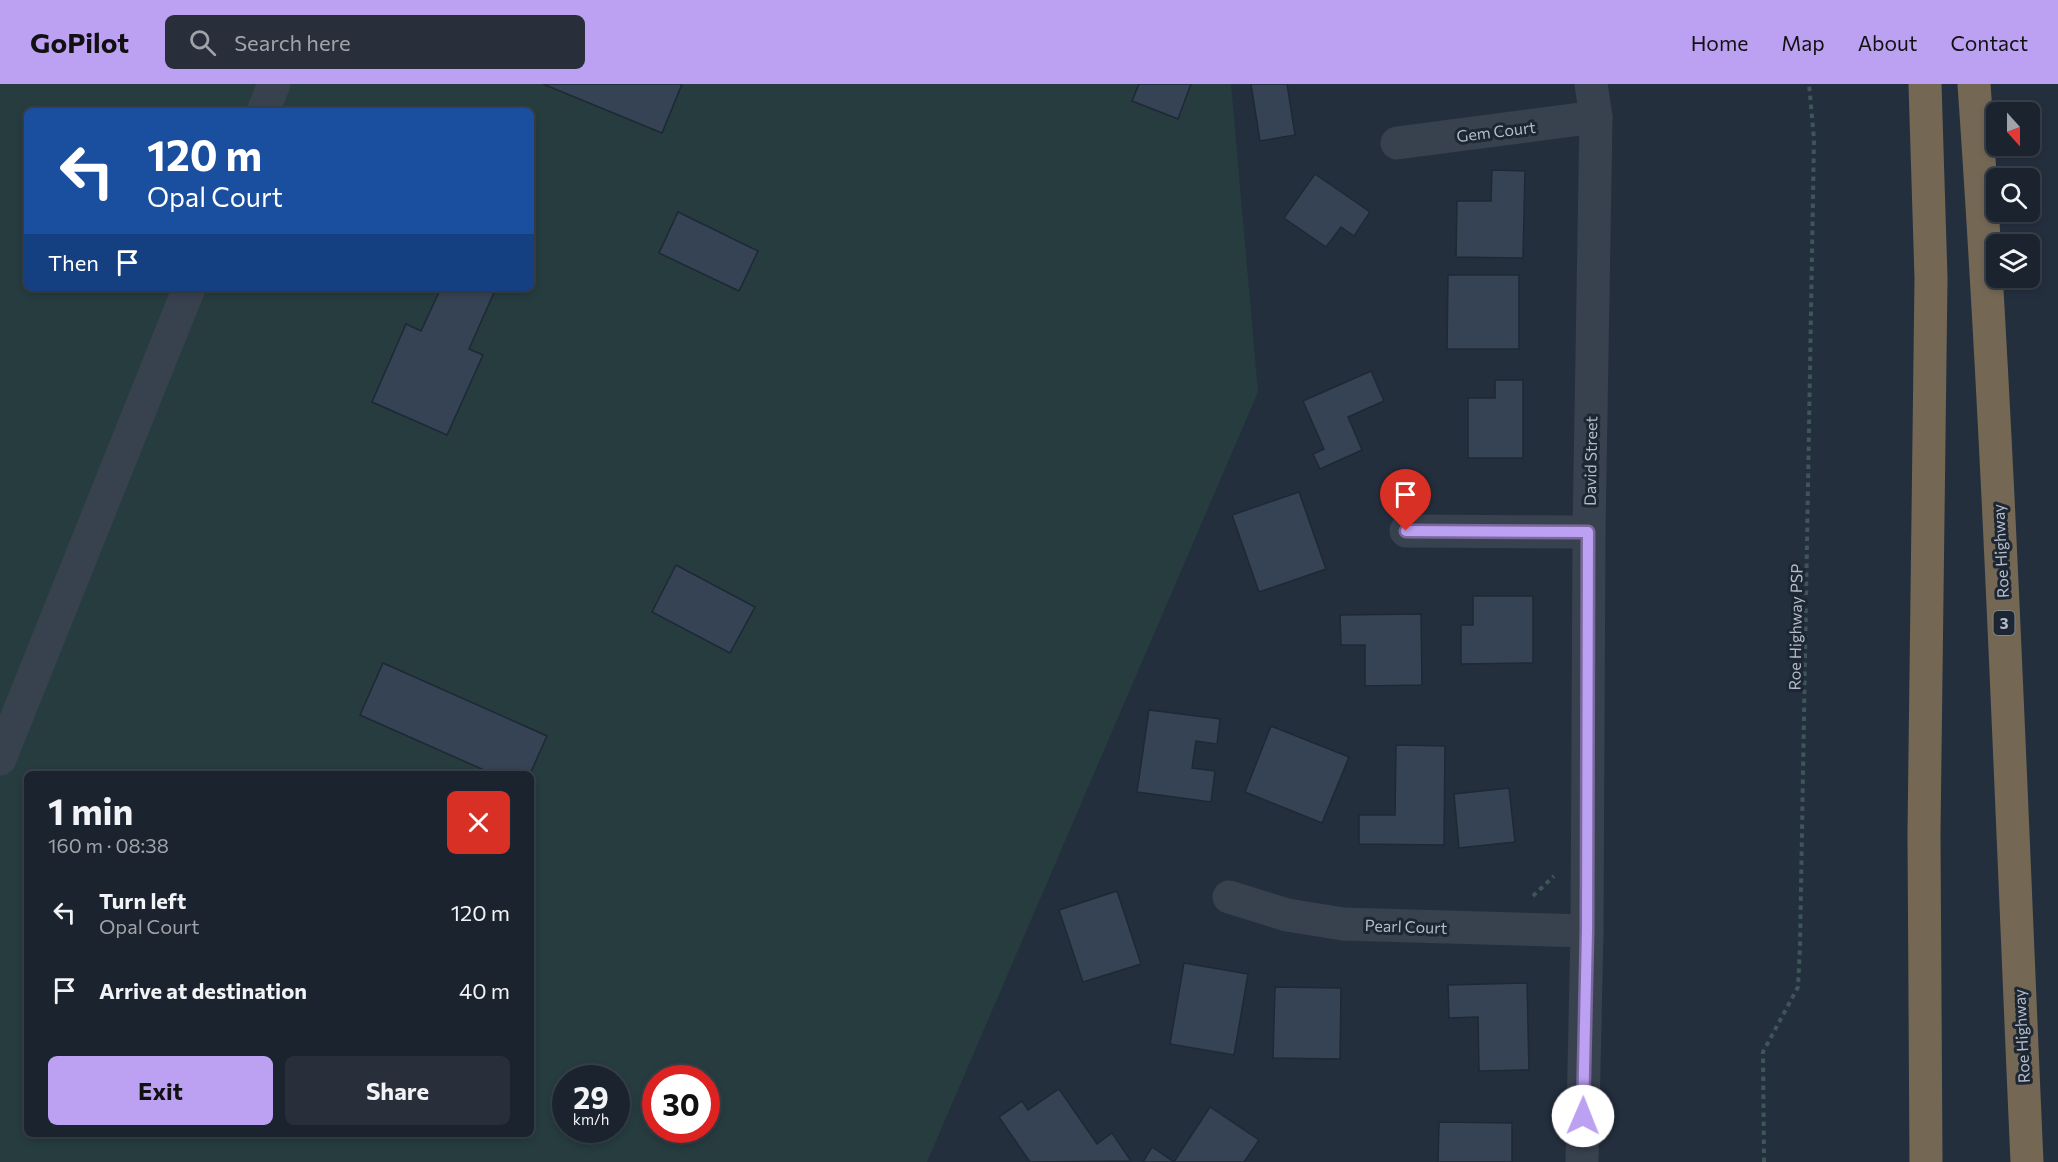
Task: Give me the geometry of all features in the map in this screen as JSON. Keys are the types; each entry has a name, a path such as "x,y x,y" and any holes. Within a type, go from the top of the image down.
{"highway":[{"path":"1925,84 1931,278 1924,834 1926,1162"},
{"name":"Roe Highway","path":"1974,84 1984,221 2006,658 2027,1162"}],"street":[{"path":"264,108 274,84"},
{"name":"David Street","path":"1582,1162 1587,931 1588,532 1596,117 1591,84"},
{"name":"Gem Court","path":"1397,143 1596,117"},
{"path":"0,759 188,291"},
{"path":"1406,531 1588,532"},
{"name":"Pearl Court","path":"1229,897 1287,915 1343,924 1587,931"}],"path":[{"name":"Roe Highway PSP","path":"1764,1162 1764,1052 1798,987 1800,946 1814,139 1809,84"}],"green space":[{"path":"0,84 1231,84 1258,392 927,1162 0,1162"}],"building":[{"path":"543,84 682,84 662,133"},
{"path":"1139,84 1191,84 1178,119 1132,101"},
{"path":"1251,84 1287,84 1295,135 1260,141"},
{"path":"1492,170 1525,171 1523,258 1456,257 1457,201 1491,201"},
{"path":"1315,174 1370,212 1354,236 1341,227 1326,247 1284,218"},
{"path":"678,212 758,251 739,291 659,253"},
{"path":"1448,275 1519,275 1519,349 1447,349"},
{"path":"440,291 495,291 469,349 483,355 447,435 372,402 406,324 421,331"},
{"path":"1371,371 1384,401 1348,417 1362,450 1320,469 1313,454 1324,449 1303,401"},
{"path":"1495,380 1523,380 1523,458 1468,458 1468,398 1495,398"},
{"path":"1299,492 1326,569 1259,592 1232,515"},
{"path":"676,565 755,607 730,653 652,612"},
{"path":"1473,596 1533,596 1533,663 1461,664 1461,625 1473,625"},
{"path":"1421,614 1422,685 1365,686 1365,645 1341,645 1340,615"},
{"path":"383,663 547,736 531,771 486,771 360,715"},
{"path":"1149,710 1220,719 1217,744 1196,741 1192,768 1215,771 1211,802 1137,792"},
{"path":"1271,726 1349,757 1322,823 1245,792"},
{"path":"1396,745 1445,746 1444,845 1359,844 1359,815 1395,815"},
{"path":"1509,788 1515,842 1459,848 1454,794"},
{"path":"1117,891 1141,964 1083,982 1059,910"},
{"path":"1184,963 1248,974 1234,1055 1170,1044"},
{"path":"1527,983 1529,1070 1479,1071 1478,1017 1449,1018 1448,985"},
{"path":"1275,987 1341,988 1340,1059 1273,1058"},
{"path":"1059,1089 1097,1144 1112,1133 1131,1161 1030,1162 999,1117 1022,1101 1028,1110"},
{"path":"1210,1107 1259,1140 1244,1162 1174,1162"},
{"path":"1439,1122 1512,1123 1512,1162 1438,1162"},
{"path":"1152,1147 1174,1162 1143,1162"}],"route":[{"path":"1406,531 1588,532 1587,931 1583,1116"}]}
